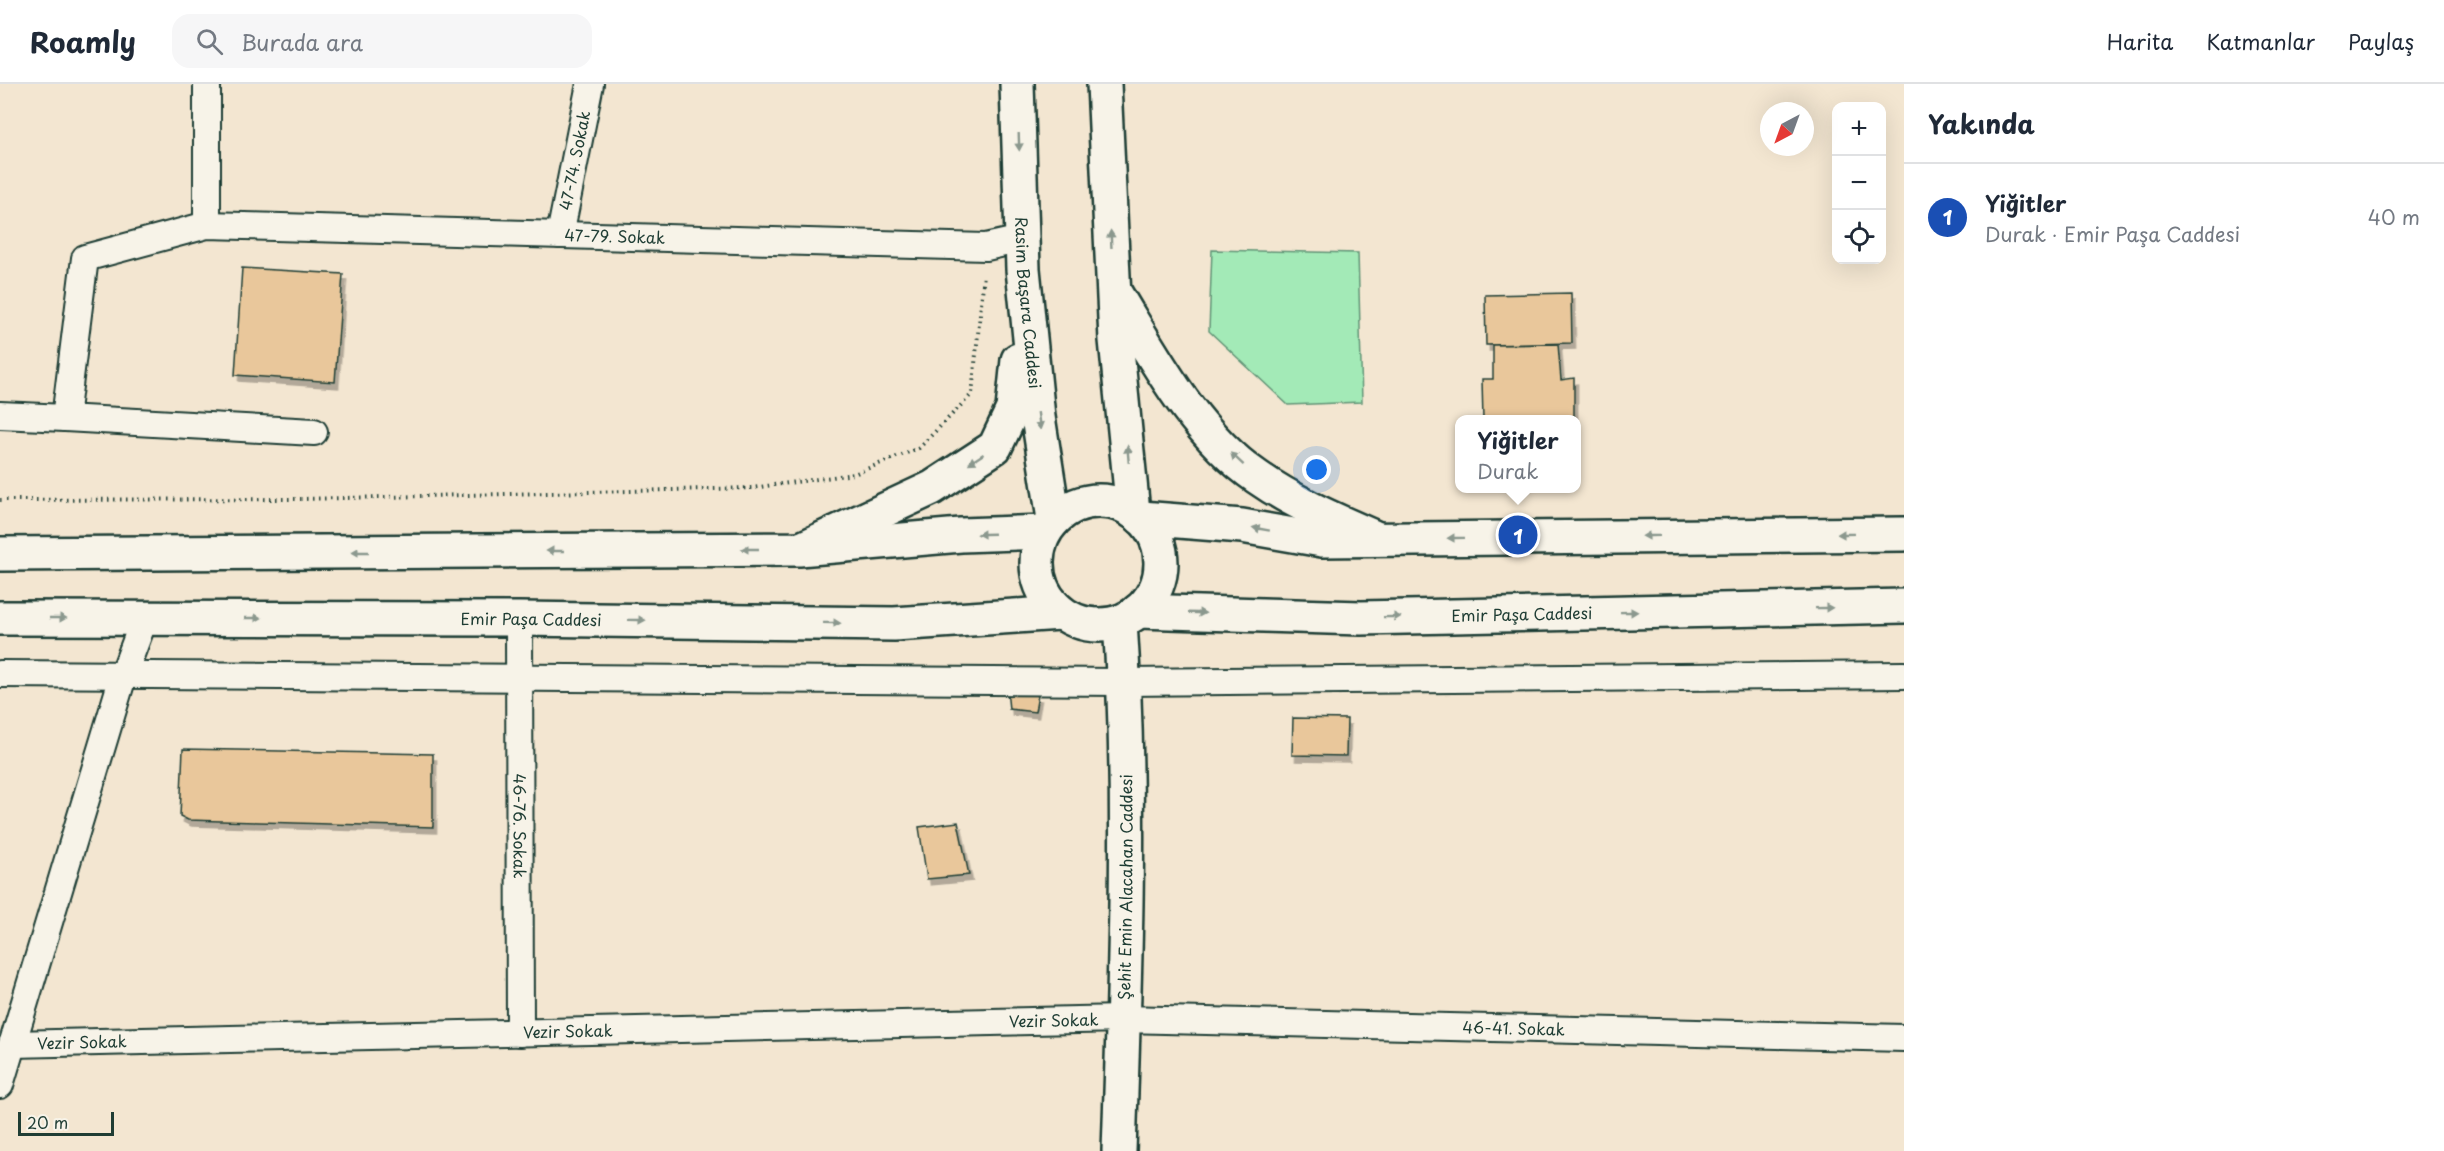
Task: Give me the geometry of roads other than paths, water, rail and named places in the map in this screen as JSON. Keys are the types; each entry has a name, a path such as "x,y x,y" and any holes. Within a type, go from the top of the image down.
{"main road":[{"name":"Rasim Başara Caddesi","path":"1017,84 1022,254 1049,526"},
{"path":"1104,84 1116,340 1137,515"},
{"path":"800,549 932,488 995,447 1013,409 1018,375 1022,254"},
{"path":"1114,291 1167,378 1203,428 1255,476 1315,511 1378,539"},
{"path":"0,555 800,549 1049,526 1083,503 1093,502 1123,506 1137,515 1154,535 1160,555 1160,576 1152,596 1129,617 1099,626 1078,622 1061,613 1047,598 1039,581 1036,561 1049,526"},
{"path":"1137,515 1242,526 1322,540 1904,534"},
{"name":"Emir Paşa Caddesi","path":"1129,617 1361,618 1904,606"},
{"name":"Emir Paşa Caddesi","path":"0,618 519,619 894,624 1061,613"},
{"name":"Şehit Emin Alacahan Caddesi","path":"1119,1151 1127,898 1125,682 1129,617"}],"street":[{"path":"207,84 207,225"},
{"name":"47-74. Sokak","path":"560,235 590,84"},
{"name":"47-79. Sokak","path":"65,418 85,258 207,225 986,247 1022,254"},
{"path":"0,416 314,432"},
{"path":"0,1085 124,674 145,617"},
{"name":"46-76. Sokak","path":"519,619 519,1033"},
{"path":"0,674 1125,682 1904,675"},
{"name":"Vezir Sokak","path":"12,1044 1123,1019"},
{"name":"46-41. Sokak","path":"1123,1019 1904,1038"}],"place":[{"name":"Yiğitler","path":"1518,535"}]}
